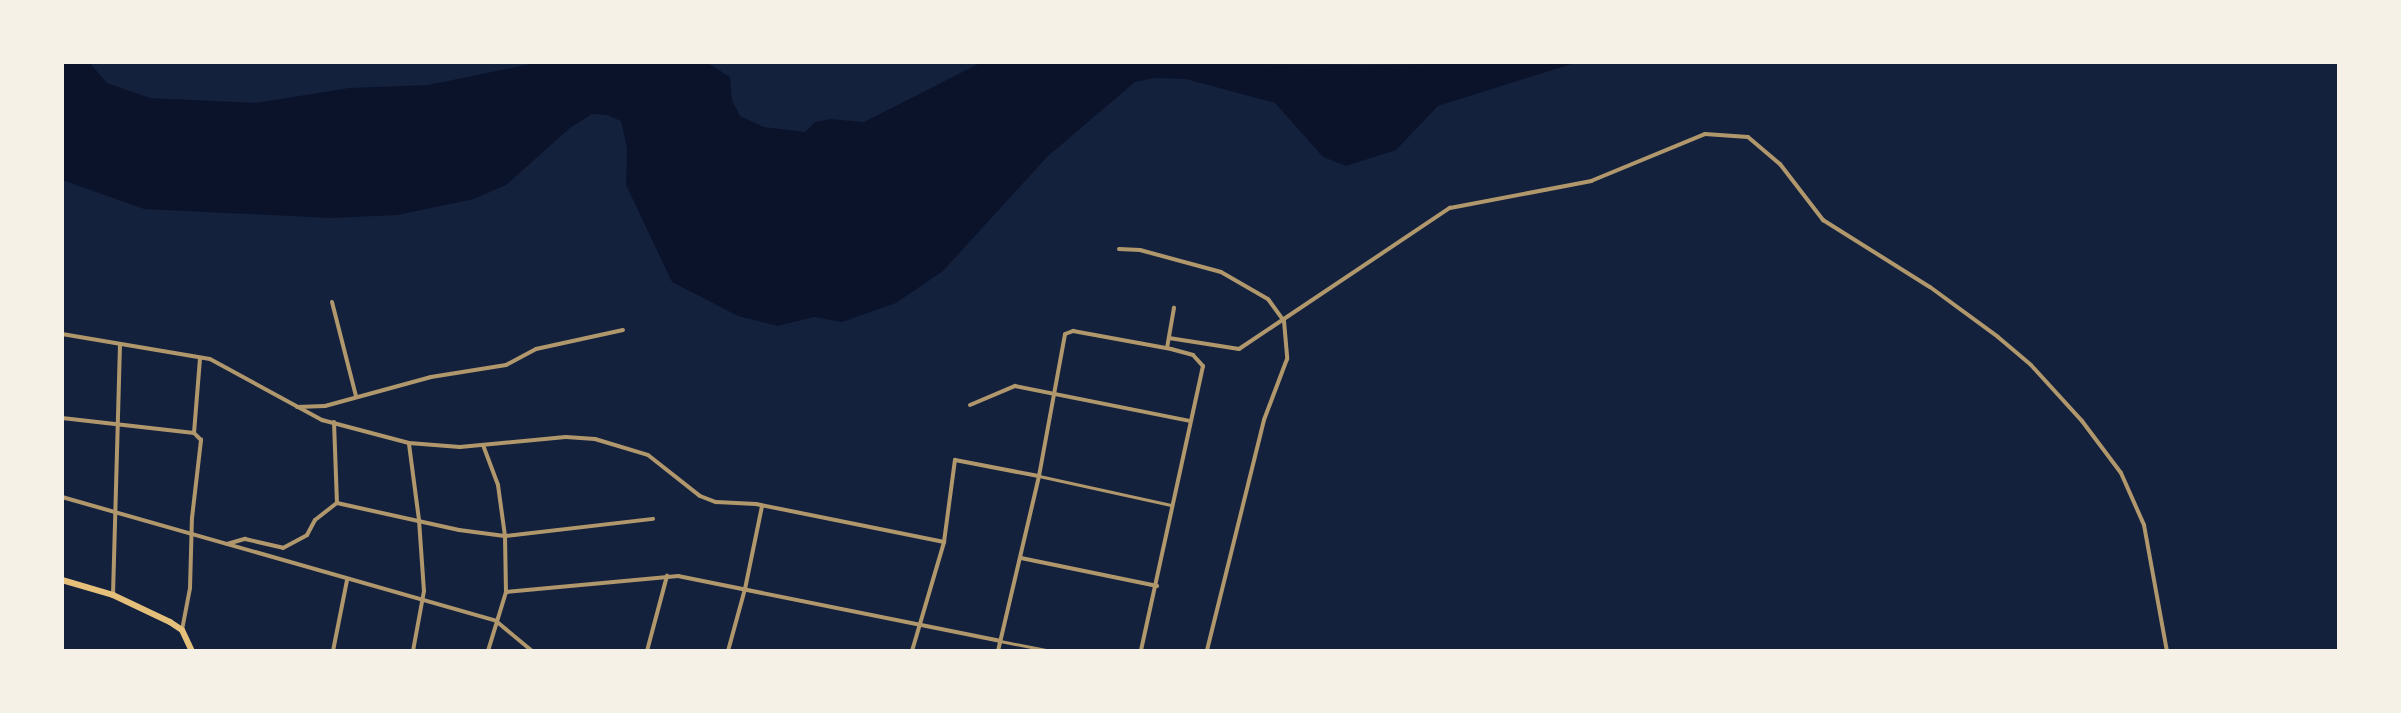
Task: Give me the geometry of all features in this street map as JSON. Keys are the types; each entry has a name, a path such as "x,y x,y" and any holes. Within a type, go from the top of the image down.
{"main road":[{"path":"62,580 113,595 182,630 192,651"}],"street":[{"path":"1169,338 1239,349 1284,321 1365,261 1450,208 1591,181 1705,134 1748,137 1780,164 1823,220 1930,287 1998,337 2031,365 2082,421 2121,473 2144,525 2167,651"},
{"path":"1119,249 1166,256 1221,272 1268,299 1284,321 1287,359 1264,420 1207,651"},
{"path":"332,302 356,396"},
{"path":"1167,348 1174,308"},
{"path":"296,407 325,406 431,377 506,365 536,349 623,330"},
{"path":"998,651 1039,476 1065,334 1073,331 1193,355 1203,366 1141,651"},
{"path":"62,334 210,359 296,407 334,422 409,443 483,445 566,437 595,439 648,455 700,496 716,502 762,506 944,542"},
{"path":"113,595 120,344"},
{"path":"194,433 200,357"},
{"path":"970,405 1015,386 1190,421"},
{"path":"62,418 194,433 201,440 192,518 194,535 182,630"},
{"path":"334,422 337,503"},
{"path":"409,443 419,520 423,602 413,651"},
{"path":"483,445 498,485 505,536 506,592 488,651"},
{"path":"912,651 944,542 955,460 1171,505"},
{"path":"62,497 496,621 532,651"},
{"path":"224,545 245,539 283,548 307,535 315,520 337,503 505,536 653,519"},
{"path":"728,651 762,506"},
{"path":"1021,558 1157,586"},
{"path":"506,592 668,575 1051,651"},
{"path":"647,651 668,575"},
{"path":"333,651 347,580"}],"water":[{"path":"62,62 89,62 107,83 150,98 256,103 349,88 428,85 540,62 706,62 730,77 732,100 740,116 764,127 805,132 815,122 830,119 864,122 982,62 1366,65 1578,62 1438,106 1396,150 1346,166 1323,157 1275,103 1186,79 1154,78 1135,82 1047,157 943,271 896,303 842,322 814,317 778,326 738,316 672,282 626,185 627,148 621,121 607,115 592,114 570,128 506,185 474,199 398,215 331,218 144,209 62,180"}]}
